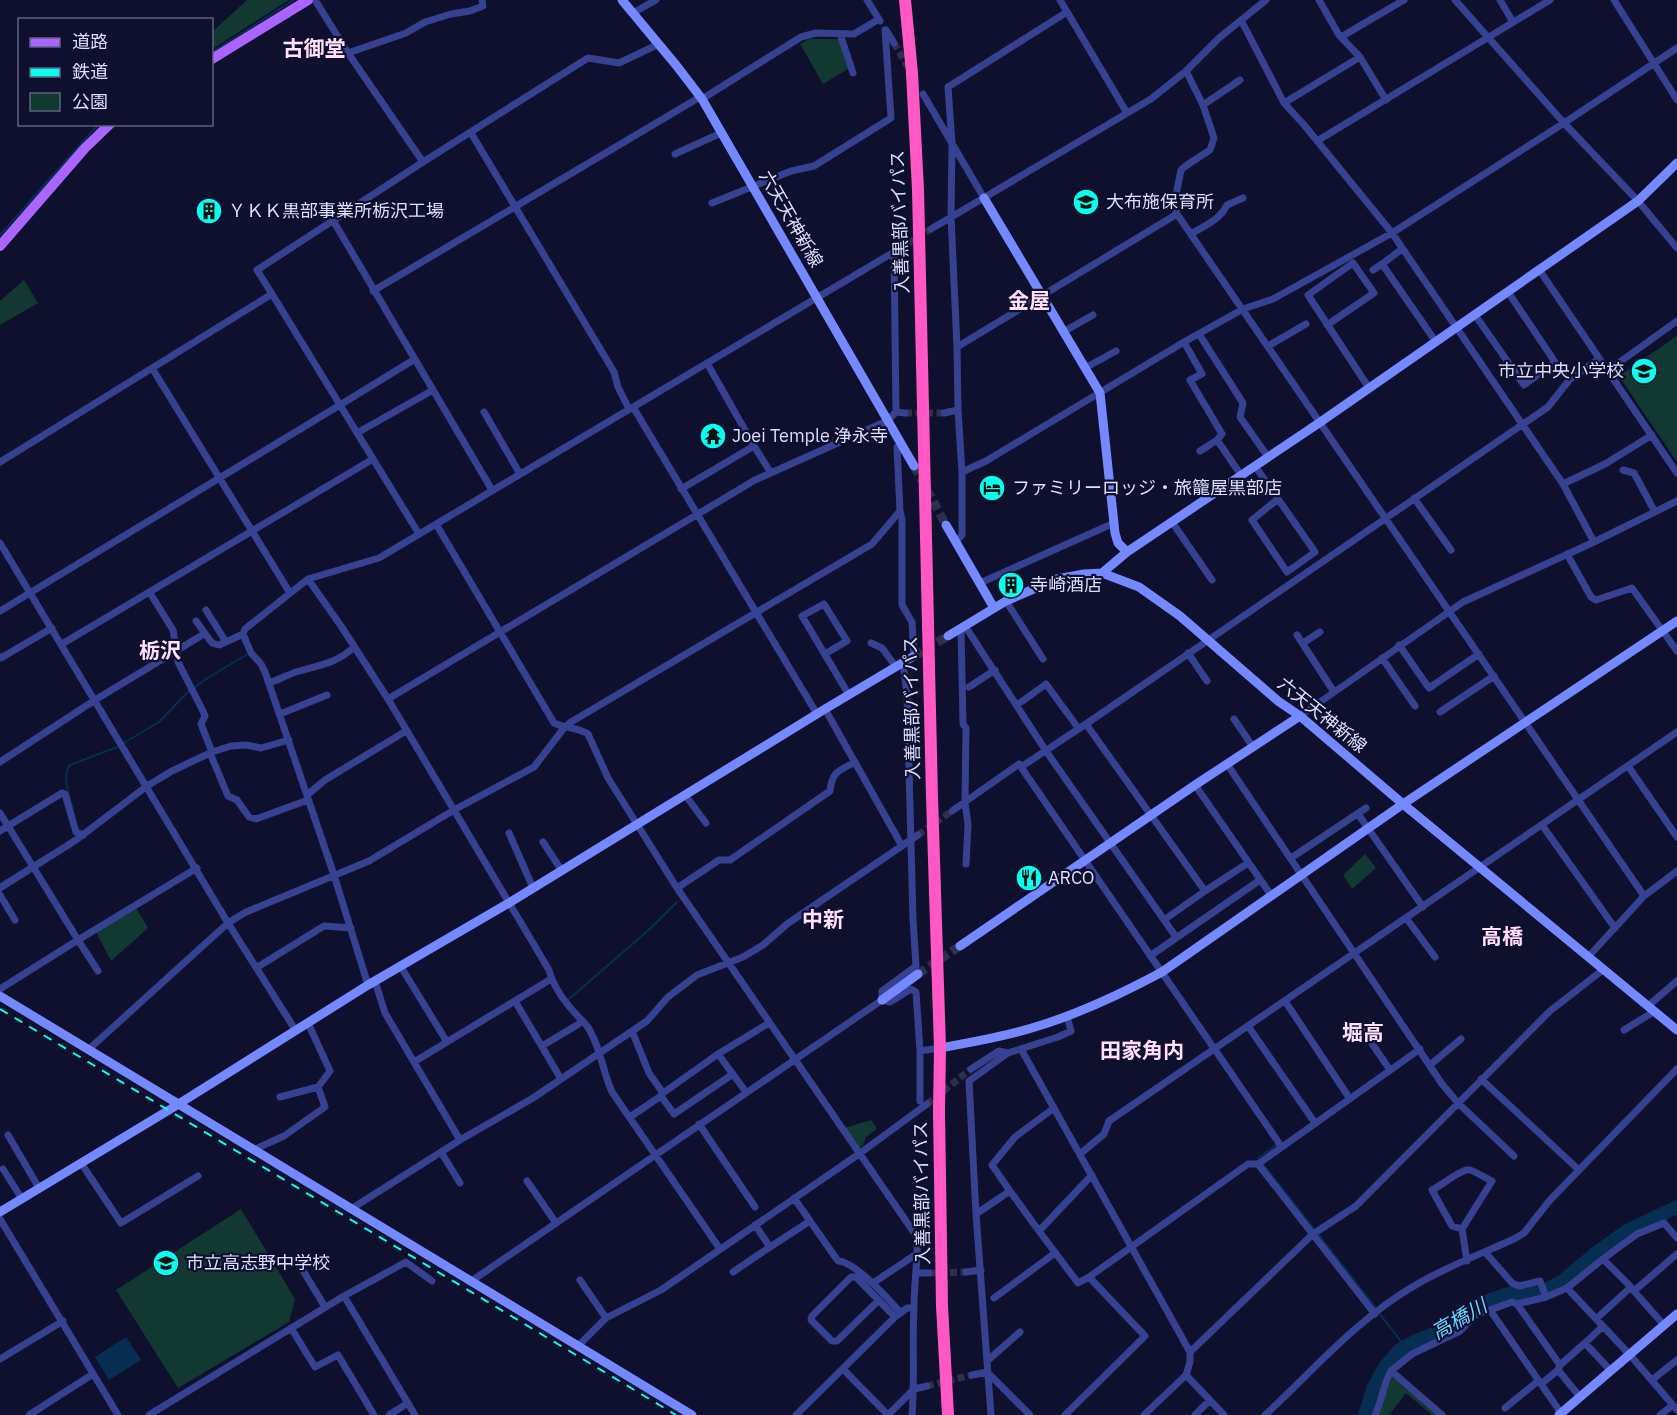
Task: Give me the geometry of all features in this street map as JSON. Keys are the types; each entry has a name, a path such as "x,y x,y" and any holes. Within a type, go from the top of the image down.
{"highway":[{"name":"入善黒部バイパス","path":"905,0 912,73 918,190 940,1048 942,1306 948,1415"}],"main road":[{"path":"213,58 308,0"},
{"path":"0,246 85,148 108,126"}],"street":[{"path":"315,0 348,53 423,162"},
{"path":"348,53 406,33 425,22 483,6 482,0"},
{"name":"六天天神新線","path":"622,0 701,98 914,466"},
{"path":"633,13 656,0"},
{"path":"1060,0 1127,112"},
{"path":"931,229 1150,99 1186,72 1219,38 1266,0"},
{"path":"1319,0 1341,37 1360,57 1386,100"},
{"path":"1341,37 1404,0"},
{"path":"1455,0 1564,123 1638,201 1677,248"},
{"path":"1500,0 1513,22"},
{"path":"1317,141 1489,39 1549,0"},
{"path":"1614,0 1677,100"},
{"path":"869,1 894,43"},
{"path":"956,542 962,535 963,472 958,410 951,218 952,143 948,87 1067,12"},
{"path":"373,291 801,37 816,33 854,34 879,19"},
{"path":"1241,20 1284,103 1392,233 1563,484 1594,542"},
{"path":"712,203 791,171 814,166 891,118 885,30"},
{"path":"840,34 853,73"},
{"path":"419,534 257,270 588,58 619,63 659,44"},
{"path":"963,472 986,461 1243,309 1273,299 1392,233 1677,48"},
{"path":"1284,103 1360,57"},
{"path":"1186,72 1203,105 1214,138 1210,150 1181,170 1174,205 1177,214 1644,896"},
{"path":"1203,105 1240,80"},
{"path":"923,94 1100,393 1114,523 1118,543 1127,552"},
{"path":"471,133 614,372 618,387 755,613 855,762 902,846"},
{"path":"675,154 721,133"},
{"path":"1102,573 1127,552 1540,271 1638,201 1677,163"},
{"path":"1191,234 1223,213 1227,205 1243,198"},
{"path":"957,347 1177,214"},
{"path":"334,222 492,490"},
{"path":"1373,270 1402,249"},
{"path":"196,621 212,643 219,645 243,634 245,629 308,579 379,558 896,250 896,412 887,421 755,480 388,699"},
{"path":"1327,325 1374,293 1353,263 1308,295 1327,325 1369,388"},
{"path":"1382,264 1436,342"},
{"path":"1540,271 1677,473"},
{"path":"1475,315 1524,385 1555,362 1508,292"},
{"path":"0,462 272,294"},
{"path":"1063,332 1093,315"},
{"path":"1609,374 1617,364 1677,321"},
{"path":"1268,346 1306,324"},
{"path":"1199,334 1242,403 1240,417 1268,457"},
{"path":"1184,342 1202,374 1190,380 1222,434 1200,451"},
{"path":"1085,368 1116,351"},
{"path":"1021,767 1548,407 1570,379 1599,359"},
{"path":"0,611 415,360"},
{"path":"707,363 771,473"},
{"path":"152,368 290,593"},
{"path":"357,433 433,390"},
{"path":"944,413 958,410"},
{"path":"484,412 520,474"},
{"path":"896,412 905,413"},
{"path":"1563,484 1605,464 1652,435"},
{"path":"1216,440 1241,475"},
{"path":"0,1212 372,983 562,871 914,656 912,622 902,605 902,519 897,447 901,444"},
{"path":"681,489 754,446"},
{"path":"62,644 373,459"},
{"path":"1255,466 1315,552 1287,572 1252,520 1278,499"},
{"path":"1623,470 1634,473 1655,512"},
{"path":"1414,498 1451,550"},
{"path":"960,946 1300,716 1448,610 1677,501"},
{"path":"88,1050 228,923 246,912 369,861 454,810 534,767 564,728 872,544 900,511"},
{"path":"1172,522 1212,580"},
{"path":"980,583 1114,523"},
{"path":"436,524 554,723 564,728 583,730 588,734 608,778 677,888 917,1237 912,1415"},
{"path":"946,525 994,608"},
{"path":"0,543 228,923 296,1030"},
{"path":"1567,554 1591,597 1596,600 1632,588 1677,651"},
{"name":"六天天神新線","path":"948,636 1006,601 1057,579 1102,573 1139,587 1180,616 1403,804 1677,1029"},
{"path":"308,579 388,699 549,970 551,979 565,1003 589,1029 599,1053 604,1076 612,1092 720,1249"},
{"path":"150,593 172,630 178,662 205,716 201,724 228,796 237,800 249,817 256,819 308,798 325,780 406,731"},
{"path":"1006,601 1043,659"},
{"path":"825,654 848,640 824,604 802,616 849,695"},
{"path":"206,610 226,642"},
{"path":"920,1052 994,1038 1068,1016 1125,992 1162,972 1403,804 1677,621"},
{"path":"963,627 995,670 1046,751 1176,937"},
{"path":"963,627 963,724 966,728 965,802 968,825 966,864"},
{"path":"0,657 52,628"},
{"path":"1303,644 1320,632"},
{"path":"0,762 95,700 204,634"},
{"path":"243,634 251,653 261,664 269,683 351,928 372,983 385,1013 460,1140"},
{"path":"1297,634 1334,692"},
{"path":"1670,641 1677,636"},
{"path":"871,643 882,648 899,665 907,694 915,837 913,919 916,966 882,991 882,999"},
{"path":"1400,645 1429,688 1479,654"},
{"path":"269,683 298,672 321,667 347,654 354,647"},
{"path":"1188,653 1208,681"},
{"path":"1382,658 1415,706"},
{"path":"969,687 995,670"},
{"path":"1440,712 1494,676"},
{"path":"1017,705 1046,684 1079,729"},
{"path":"280,714 327,695"},
{"path":"1234,719 1252,747"},
{"path":"1086,724 1205,891"},
{"path":"1080,1154 1104,1134 1109,1121 1677,732"},
{"path":"0,888 82,835 147,786 172,771 211,753 239,746 261,748 289,740"},
{"path":"677,888 719,860 730,860 830,791 831,778 835,773 855,762"},
{"path":"952,811 1019,764 1281,1146"},
{"path":"1227,764 1430,1065 1458,1103 1514,1156"},
{"path":"1628,766 1677,837"},
{"path":"1195,785 1271,895"},
{"path":"0,831 62,793 66,795 76,832 82,835"},
{"path":"685,795 706,823"},
{"path":"1292,858 1366,808"},
{"path":"0,813 98,972"},
{"path":"1358,814 1423,907"},
{"path":"1542,825 1614,928"},
{"path":"509,833 533,888"},
{"path":"351,1209 561,1079 647,1021 668,996 697,975 743,957 764,945 788,924 915,837"},
{"path":"543,842 562,871"},
{"path":"1164,920 1248,863"},
{"path":"0,988 196,868"},
{"path":"1589,956 1644,896 1677,871"},
{"path":"1150,956 1260,880"},
{"path":"0,895 15,920"},
{"path":"1406,918 1435,957"},
{"path":"256,968 324,926 351,928"},
{"path":"401,967 447,1042"},
{"path":"1190,1352 1313,1234 1356,1206 1550,1011 1604,969"},
{"path":"470,1282 918,974"},
{"path":"414,1062 551,979"},
{"path":"1624,1030 1651,1008 1677,981"},
{"path":"578,1346 606,1318 661,1290 859,1154 923,1102 916,992 911,989 890,1002 882,999"},
{"path":"0,996 692,1415"},
{"path":"515,1000 561,1079"},
{"path":"1285,1001 1350,1099"},
{"path":"991,1415 969,1081 1008,1053 1071,1031 1068,1016"},
{"path":"542,1046 582,1022"},
{"path":"280,1097 318,1087 330,1071 308,1023"},
{"path":"630,1117 718,1054 769,1023"},
{"path":"1248,1026 1315,1123"},
{"path":"1362,1029 1390,1070"},
{"path":"632,1030 649,1073 674,1114 733,1074"},
{"path":"1430,1065 1461,1039"},
{"path":"1021,1049 1190,1352 1186,1375 1144,1415"},
{"path":"1054,1108 1016,1137 992,1165 1078,1283 1248,1164 1258,1164 1420,1049"},
{"path":"971,1069 999,1051 1008,1053"},
{"path":"718,1054 746,1092"},
{"path":"1265,1415 1342,1342 1375,1314 1414,1286 1524,1233 1550,1200 1677,1069"},
{"path":"1481,1079 1579,1170"},
{"path":"253,1150 284,1136 325,1107 318,1087"},
{"path":"699,1124 755,1207"},
{"path":"8,1135 39,1188"},
{"path":"441,1152 460,1183"},
{"path":"81,1163 121,1223 198,1176"},
{"path":"1258,1164 1375,1314"},
{"path":"3,1169 22,1199"},
{"path":"1462,1229 1452,1226 1432,1190 1453,1179 1460,1171 1468,1170 1492,1181 1462,1229 1467,1261"},
{"path":"1039,1231 1092,1175"},
{"path":"527,1180 556,1223"},
{"path":"976,1214 1010,1191"},
{"path":"794,1198 838,1261 845,1261 873,1283 898,1315"},
{"path":"0,1219 118,1415"},
{"path":"733,1272 810,1221"},
{"path":"1375,1415 1380,1406 1386,1379 1391,1371 1412,1354 1460,1331 1475,1315 1512,1302 1517,1304 1546,1297 1567,1288 1637,1234 1664,1222 1677,1238"},
{"path":"755,1225 770,1247"},
{"path":"1485,1252 1512,1283 1519,1287 1540,1281 1546,1297"},
{"path":"873,1283 918,1253"},
{"path":"993,1298 1055,1253"},
{"path":"1596,1319 1677,1254"},
{"path":"296,1259 325,1307"},
{"path":"1603,1259 1664,1325"},
{"path":"149,1415 325,1307 406,1262 432,1281"},
{"path":"966,1272 981,1270"},
{"path":"917,1273 929,1273"},
{"path":"879,1300 837,1341 832,1341 811,1320 812,1316 851,1278 856,1277 898,1315"},
{"path":"1065,1415 1145,1336 1089,1277"},
{"path":"580,1280 606,1318"},
{"path":"1567,1288 1630,1355 1675,1408 1660,1415"},
{"path":"344,1296 415,1415"},
{"path":"1517,1304 1580,1397"},
{"path":"796,1415 898,1315 907,1308 914,1308"},
{"path":"1490,1310 1560,1414 1677,1314"},
{"path":"0,1359 63,1321"},
{"path":"1505,1408 1559,1368 1603,1326"},
{"path":"291,1328 315,1367 338,1355 374,1415"},
{"path":"987,1361 1020,1332"},
{"path":"1585,1343 1611,1371"},
{"path":"1652,1380 1677,1360"},
{"path":"843,1370 888,1415 914,1389 927,1386"},
{"path":"1391,1371 1442,1415"},
{"path":"972,1376 987,1372"},
{"path":"987,1372 1030,1415"},
{"path":"29,1415 93,1374"},
{"path":"1186,1375 1224,1415"},
{"path":"1195,1415 1210,1400"},
{"path":"389,1415 408,1403"}],"green space":[{"path":"247,0 289,0 213,48 213,31"},
{"path":"809,39 839,39 848,69 823,84 800,44"},
{"path":"24,280 38,303 0,325 0,301"},
{"path":"1677,336 1677,462 1619,376"},
{"path":"1365,854 1376,868 1352,889 1343,875"},
{"path":"136,908 148,928 111,961 96,932"},
{"path":"871,1120 877,1129 866,1137 863,1146 858,1148 844,1128"},
{"path":"241,1209 295,1299 289,1322 178,1388 116,1290"},
{"path":"1392,1377 1438,1415 1432,1415 1406,1393 1389,1415 1378,1415"}],"water":[{"path":"126,1337 141,1360 109,1380 95,1357"}],"waterway":[{"path":"213,51 294,0"},
{"path":"0,235 97,126"},
{"path":"73,810 66,781 70,765 117,747 159,722 187,693 246,655"},
{"path":"0,884 40,859"},
{"path":"569,999 652,927 677,902"},
{"path":"1259,1160 1258,1158 1276,1145"},
{"path":"1263,1164 1376,1308"},
{"name":"高橋川","path":"1365,1415 1374,1387 1385,1367 1400,1350 1449,1328 1479,1304 1511,1293 1540,1293 1563,1281 1627,1231 1677,1207"},
{"path":"1379,1313 1400,1340 1403,1348"}],"tunnel":[{"path":"894,43 909,69"},
{"path":"899,249 931,229"},
{"path":"905,413 944,413"},
{"path":"914,466 946,525"},
{"path":"914,656 948,636"},
{"path":"918,835 952,811"},
{"path":"918,974 960,946"},
{"path":"927,1104 971,1069"},
{"path":"929,1273 966,1272"},
{"path":"927,1386 972,1375"}],"railway":[{"path":"0,1009 676,1415"}],"place":[{"name":"大布施保育所","path":"1086,202"},
{"name":"ＹＫＫ黒部事業所栃沢工場","path":"209,211"},
{"name":"市立中央小学校","path":"1644,371"},
{"name":"Joei Temple 浄永寺","path":"713,436"},
{"name":"ファミリーロッジ・旅籠屋黒部店","path":"992,488"},
{"name":"寺崎酒店","path":"1011,585"},
{"name":"ARCO","path":"1029,878"},
{"name":"市立高志野中学校","path":"166,1263"}],"district":[{"name":"古御堂","path":"314,49"},
{"name":"金屋","path":"1029,301"},
{"name":"栃沢","path":"160,651"},
{"name":"中新","path":"823,920"},
{"name":"高橋","path":"1502,937"},
{"name":"堀高","path":"1363,1033"},
{"name":"田家角内","path":"1142,1051"}]}
